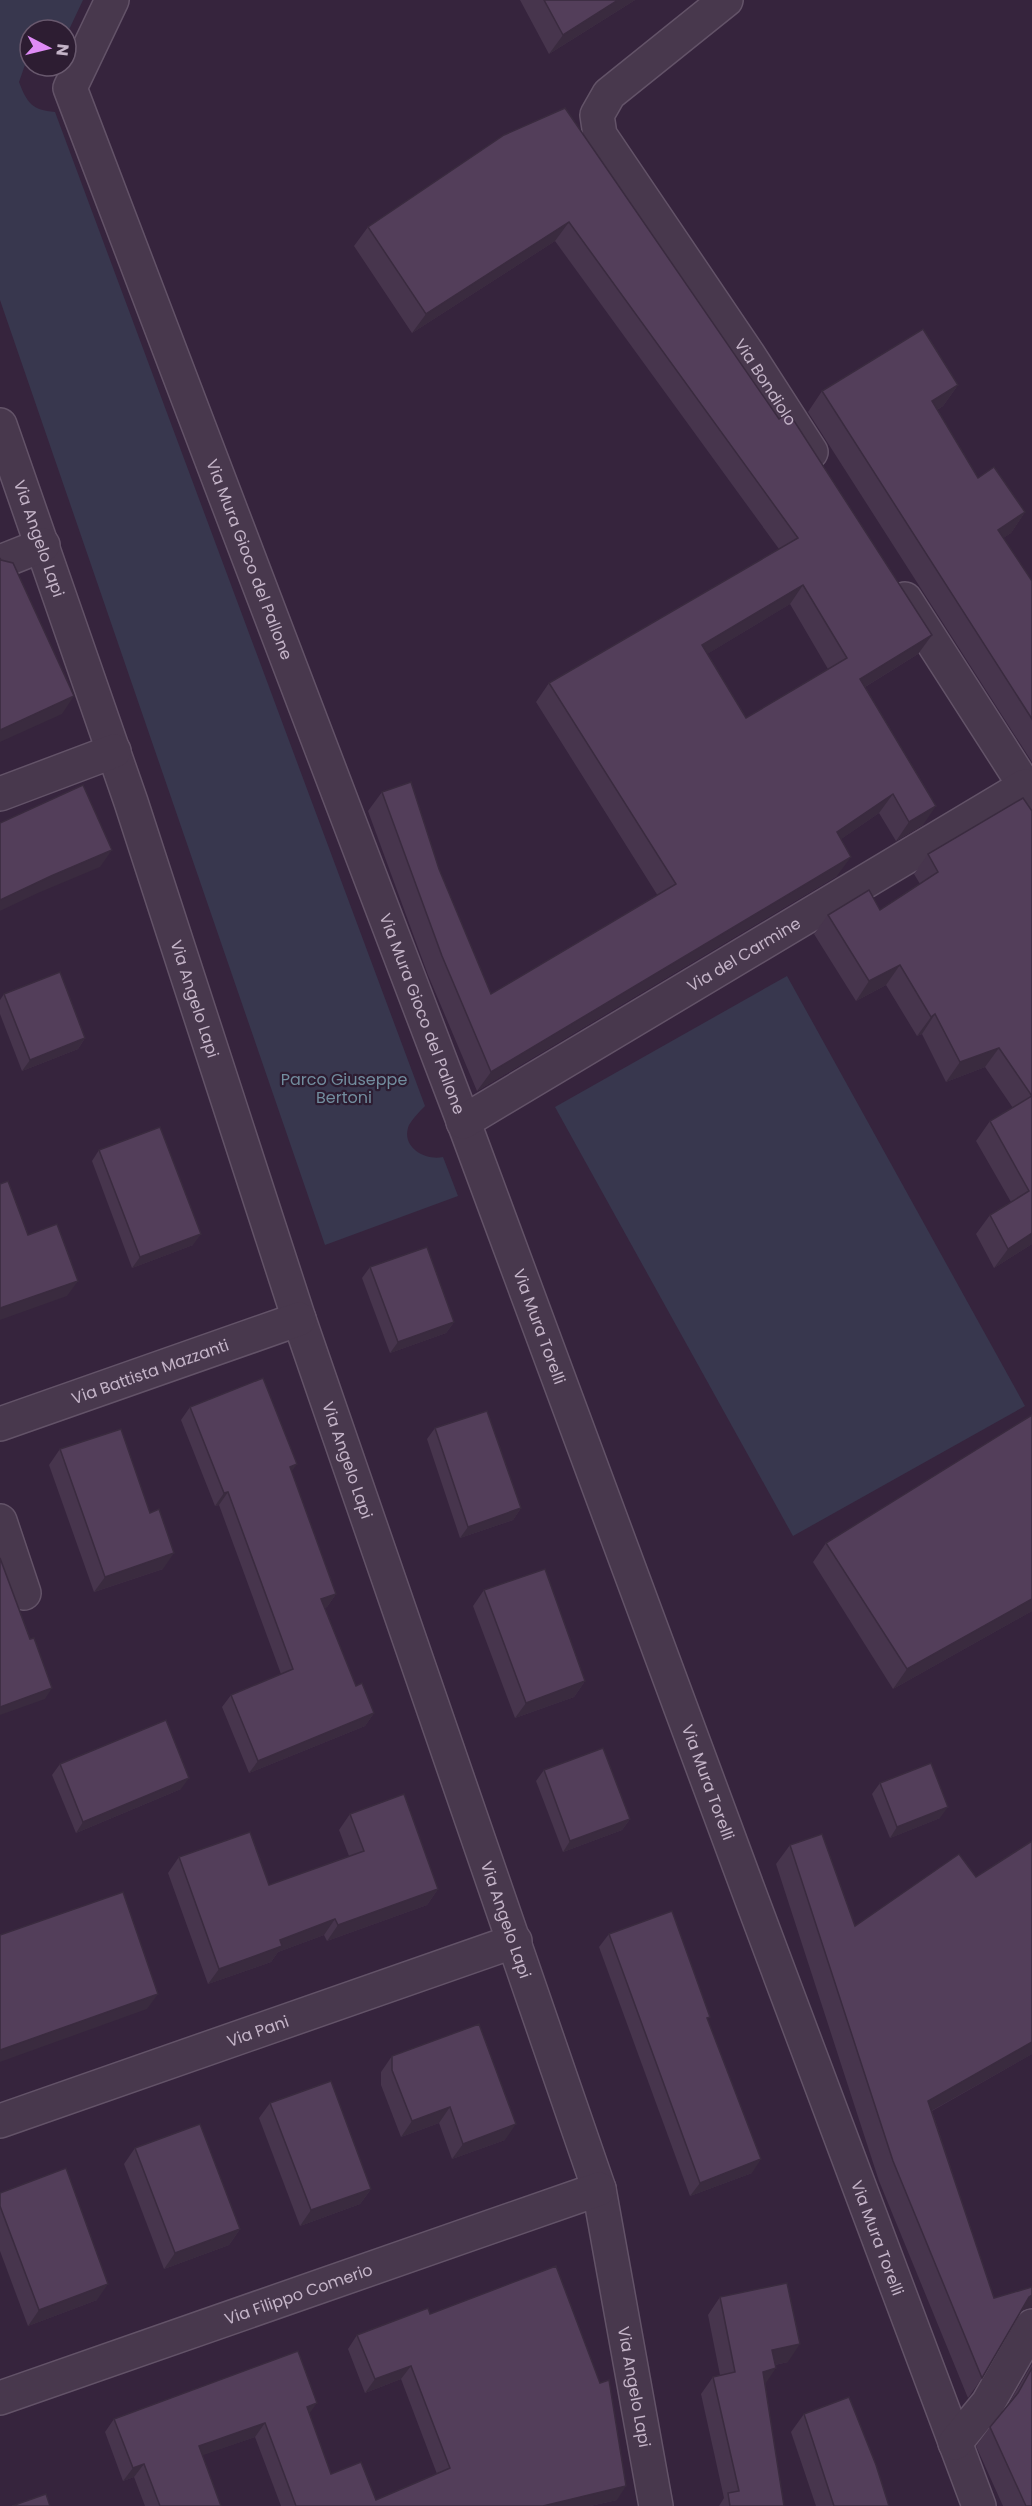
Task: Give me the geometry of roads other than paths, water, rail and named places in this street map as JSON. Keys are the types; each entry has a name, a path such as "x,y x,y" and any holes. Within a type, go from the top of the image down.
{"street":[{"name":"Via Mura Gioco del Pallone","path":"112,0 70,88 463,1122"},
{"name":"Via Bondiolo","path":"726,0 609,94 597,115 600,135 748,354 825,475"},
{"name":"Via Angelo Lapi","path":"0,425 44,545 114,751 299,1319 599,2189 656,2506"},
{"path":"0,562 44,545"},
{"path":"890,575 1028,792"},
{"path":"0,794 114,751"},
{"name":"Via del Carmine","path":"463,1122 1028,792"},
{"name":"Via Mura Torelli","path":"463,1122 747,1883 854,2177 979,2506"},
{"name":"Via Battista Mazzanti","path":"0,1424 299,1319"},
{"path":"0,1521 24,1593"},
{"name":"Via Pani","path":"0,2121 515,1941"},
{"name":"Via Filippo Comerio","path":"0,2398 599,2189"},
{"path":"955,2443 988,2403 1032,2326"}],"park label":[{"name":"Parco Giuseppe Bertoni","path":"344,1088"}]}
